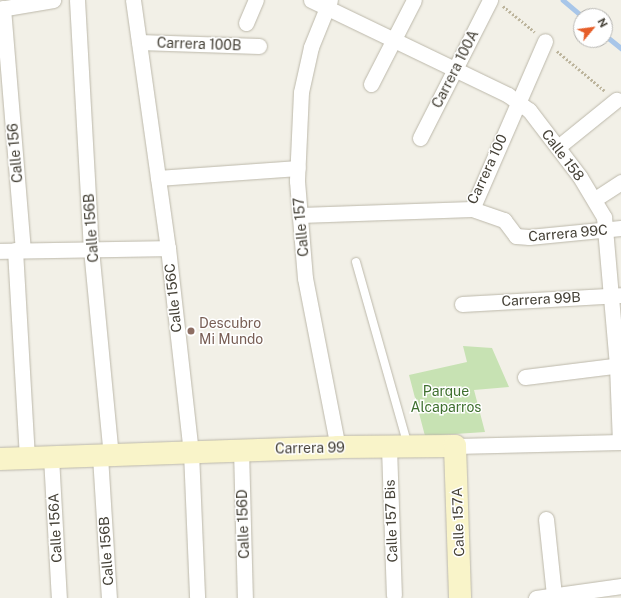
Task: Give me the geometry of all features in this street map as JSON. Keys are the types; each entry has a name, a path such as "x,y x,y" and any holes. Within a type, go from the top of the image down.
{"street":[{"path":"2,9 53,0"},
{"name":"Calle 156B","path":"77,0 91,249 105,456 109,598"},
{"name":"Calle 156C","path":"133,0 168,248 191,452 197,598"},
{"path":"246,23 256,0"},
{"name":"Calle 158","path":"311,0 328,4 394,40 517,101 529,110 595,199 604,217 616,295 620,442"},
{"path":"371,84 414,0"},
{"name":"Carrera 100A","path":"420,138 490,0"},
{"name":"Calle 157","path":"328,4 311,47 301,92 298,168 305,278 338,446"},
{"name":"Calle 156","path":"2,9 13,250 27,458"},
{"name":"Carrera 100B","path":"139,42 259,46"},
{"name":"Carrera 100","path":"300,215 472,209 517,101 545,42"},
{"path":"558,148 616,100"},
{"path":"158,178 298,168"},
{"path":"595,199 621,182"},
{"name":"Carrera 99C","path":"472,209 504,220 516,236 621,228"},
{"path":"13,250 168,248"},
{"name":"Carrera 99B","path":"462,304 616,295"},
{"path":"525,377 619,365"},
{"name":"Carrera 99","path":"0,459 338,446 399,447 620,442"},
{"name":"Calle 157A","path":"455,446 460,598"},
{"name":"Calle 157 Bis","path":"394,595 399,447"},
{"name":"Calle 156D","path":"240,449 245,598"},
{"name":"Calle 156A","path":"51,457 59,598"},
{"path":"546,519 554,595"},
{"path":"536,598 621,586"}],"lane":[{"path":"356,262 399,447"}],"path":[{"path":"497,0 545,42 616,100"}],"green space":[{"name":"Parque Alcaparros","path":"463,346 492,348 509,387 474,390 485,432 425,436 409,375 467,362"}],"waterway":[{"path":"563,0 573,8"},
{"path":"613,42 621,48"}],"place":[{"name":"Descubro Mi Mundo","path":"191,331"}]}
